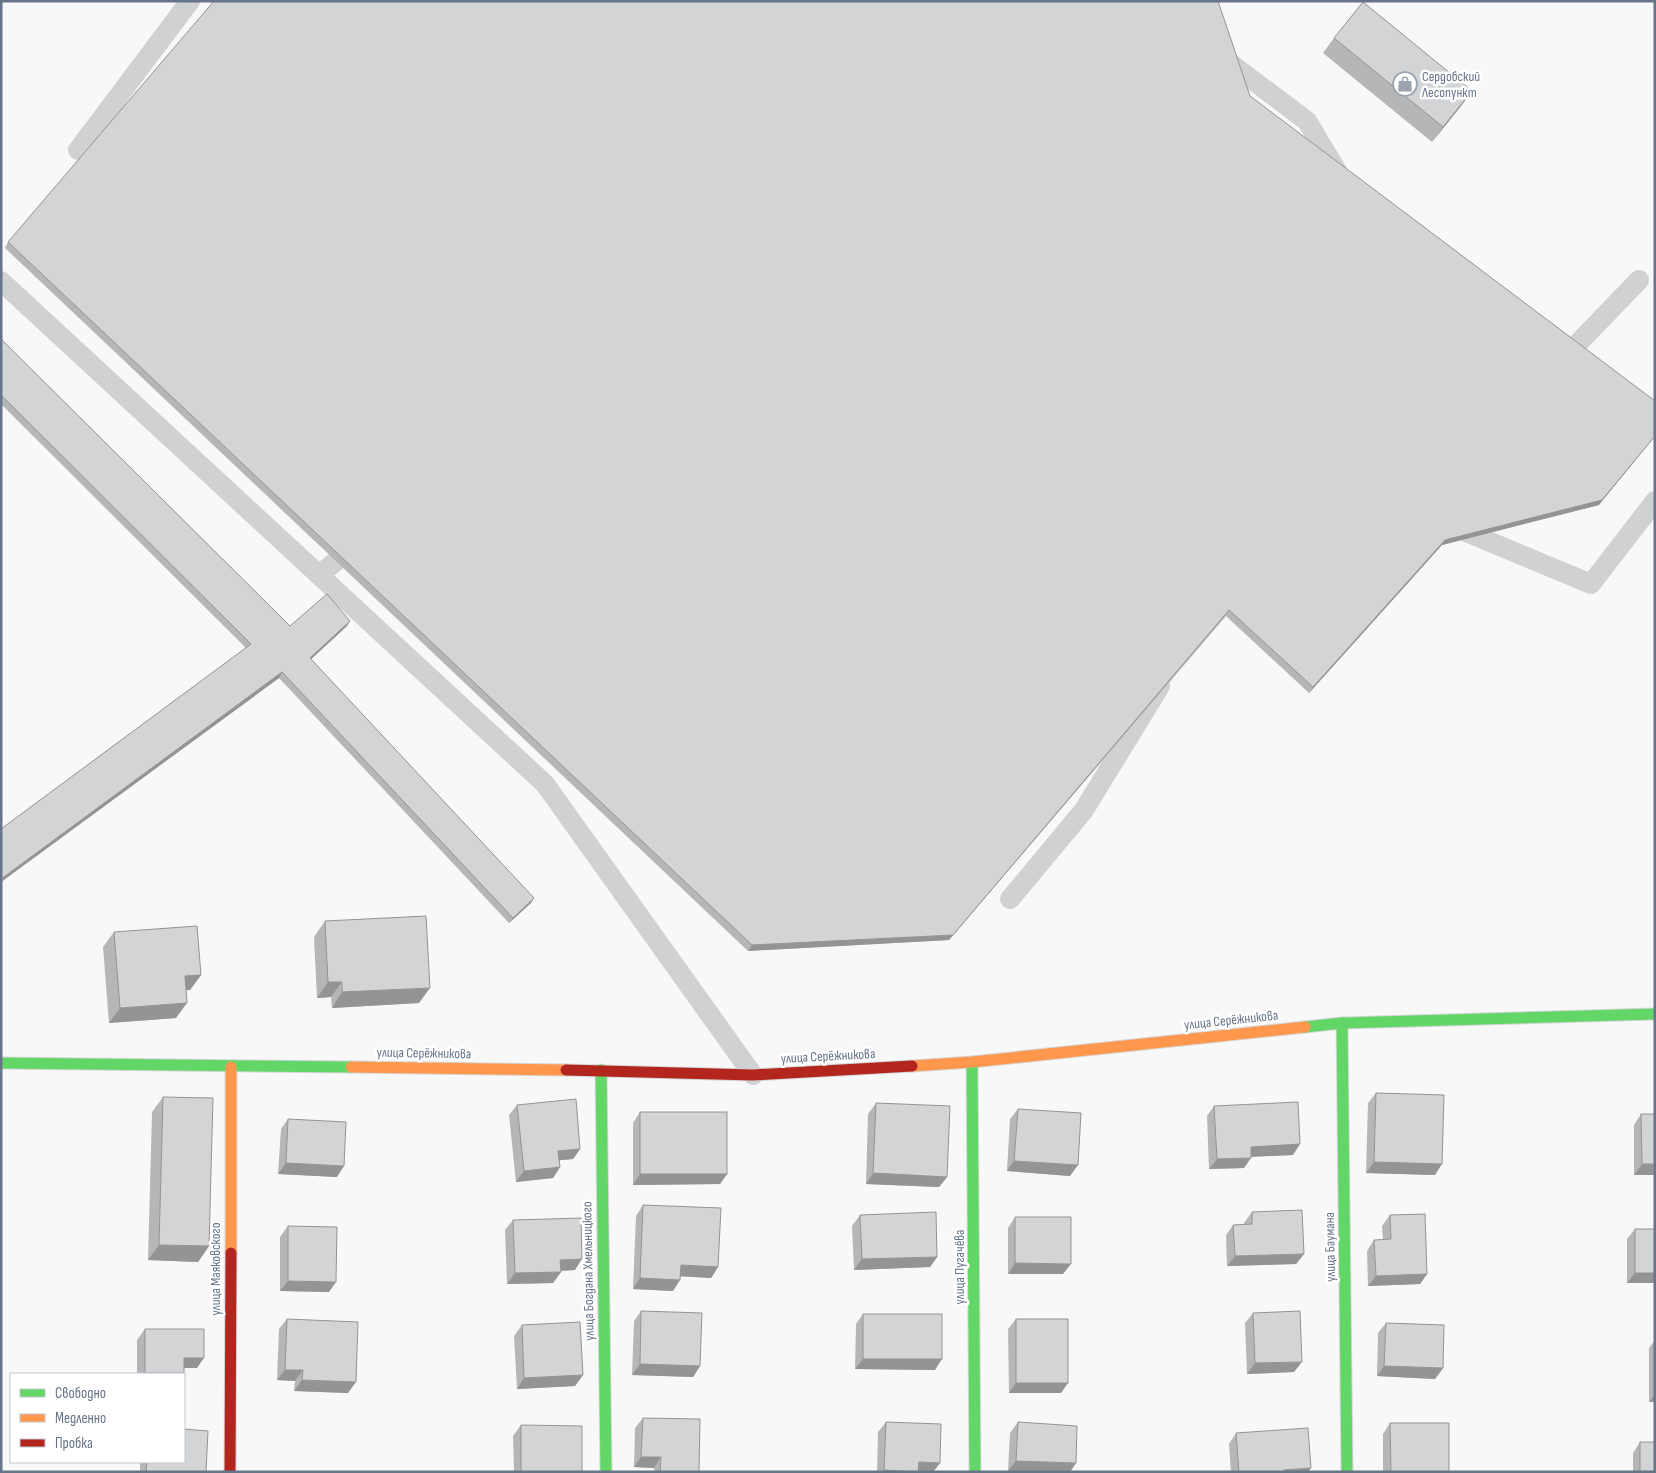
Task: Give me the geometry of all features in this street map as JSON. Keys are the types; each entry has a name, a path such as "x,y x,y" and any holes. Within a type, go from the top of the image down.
{"street":[{"name":"улица Серёжникова","path":"1,1063 601,1070 753,1075 972,1062 1342,1023 1655,1014"},
{"name":"улица Баумана","path":"1342,1023 1347,1472"},
{"name":"улица Пугачёва","path":"972,1062 975,1472"},
{"name":"улица Маяковского","path":"230,1472 231,1067"},
{"name":"улица Богдана Хмельницкого","path":"601,1070 606,1472"}],"lane":[{"path":"78,150 190,1"},
{"path":"1206,45 1308,121 1342,179 1357,191"},
{"path":"1545,378 1557,351 1639,280"},
{"path":"1,281 319,575 434,667 552,777 753,1075"},
{"path":"1446,523 1591,584 1655,501"},
{"path":"319,575 371,532"},
{"path":"1010,899 1084,810 1086,793 1168,672"}],"building":[{"path":"214,1 1218,1 1250,96 1655,401 1655,436 1602,500 1445,540 1313,687 1229,610 953,935 752,945 8,242"},
{"path":"1363,2 1472,91 1443,127 1334,38"},
{"path":"1,339 290,626 327,594 350,621 310,658 534,898 513,918 282,672 1,879 1,829 251,644 1,395"},
{"path":"426,916 430,988 342,992 342,982 328,982 325,921"},
{"path":"197,926 201,975 185,976 187,1003 120,1008 114,932"},
{"path":"1376,1093 1444,1095 1442,1164 1374,1162"},
{"path":"163,1097 213,1098 209,1246 159,1245"},
{"path":"576,1099 580,1149 558,1151 560,1167 524,1171 517,1105"},
{"path":"1298,1102 1300,1144 1251,1147 1251,1158 1217,1159 1214,1106"},
{"path":"876,1103 950,1106 947,1177 873,1173"},
{"path":"1018,1109 1081,1113 1078,1165 1014,1161"},
{"path":"640,1112 727,1112 727,1174 640,1174"},
{"path":"1641,1114 1655,1114 1655,1164 1642,1164"},
{"path":"288,1119 346,1122 344,1166 286,1163"},
{"path":"643,1205 721,1208 718,1267 681,1265 680,1280 640,1278"},
{"path":"1302,1210 1304,1254 1235,1256 1233,1225 1252,1224 1252,1212"},
{"path":"936,1212 937,1257 862,1259 860,1215"},
{"path":"1425,1214 1427,1274 1376,1276 1374,1240 1391,1239 1390,1215"},
{"path":"1015,1217 1071,1217 1071,1264 1015,1263"},
{"path":"581,1218 582,1259 560,1260 561,1272 515,1273 513,1220"},
{"path":"288,1226 337,1227 336,1282 288,1281"},
{"path":"1635,1229 1655,1229 1655,1273 1635,1273"},
{"path":"641,1311 702,1313 700,1366 640,1364"},
{"path":"1300,1311 1302,1362 1255,1363 1253,1313"},
{"path":"863,1314 942,1314 942,1359 863,1359"},
{"path":"287,1319 358,1322 356,1382 302,1380 303,1370 285,1370"},
{"path":"1016,1319 1068,1319 1068,1383 1016,1383"},
{"path":"580,1322 583,1375 524,1378 522,1325"},
{"path":"1386,1323 1444,1325 1443,1368 1384,1366"},
{"path":"145,1329 204,1329 204,1358 184,1358 184,1373 145,1373"},
{"path":"643,1418 700,1419 699,1472 660,1472 661,1457 641,1457"},
{"path":"886,1422 941,1424 940,1463 919,1462 918,1472 884,1470"},
{"path":"1018,1422 1077,1426 1076,1463 1016,1461"},
{"path":"1390,1423 1449,1423 1449,1472 1391,1472"},
{"path":"521,1425 582,1426 582,1472 521,1472"},
{"path":"1308,1428 1311,1468 1284,1470 1284,1472 1239,1472 1236,1433"},
{"path":"185,1429 208,1431 206,1472 146,1472 147,1463 185,1463"},
{"path":"1640,1442 1655,1442 1655,1472 1640,1472"}],"traffic: fast":[{"path":"1305,1027 1342,1023 1655,1014"},
{"path":"1342,1023 1347,1472"},
{"path":"972,1062 975,1472"},
{"path":"1,1063 351,1067"},
{"path":"601,1070 606,1472"}],"traffic: slow":[{"path":"912,1066 972,1062 1305,1027"},
{"path":"231,1067 231,1253"},
{"path":"351,1067 566,1070"}],"traffic: jam":[{"path":"566,1070 753,1075 912,1066"},
{"path":"230,1472 231,1253"}],"place":[{"name":"Сердобский Лесопункт","path":"1405,84"}]}
